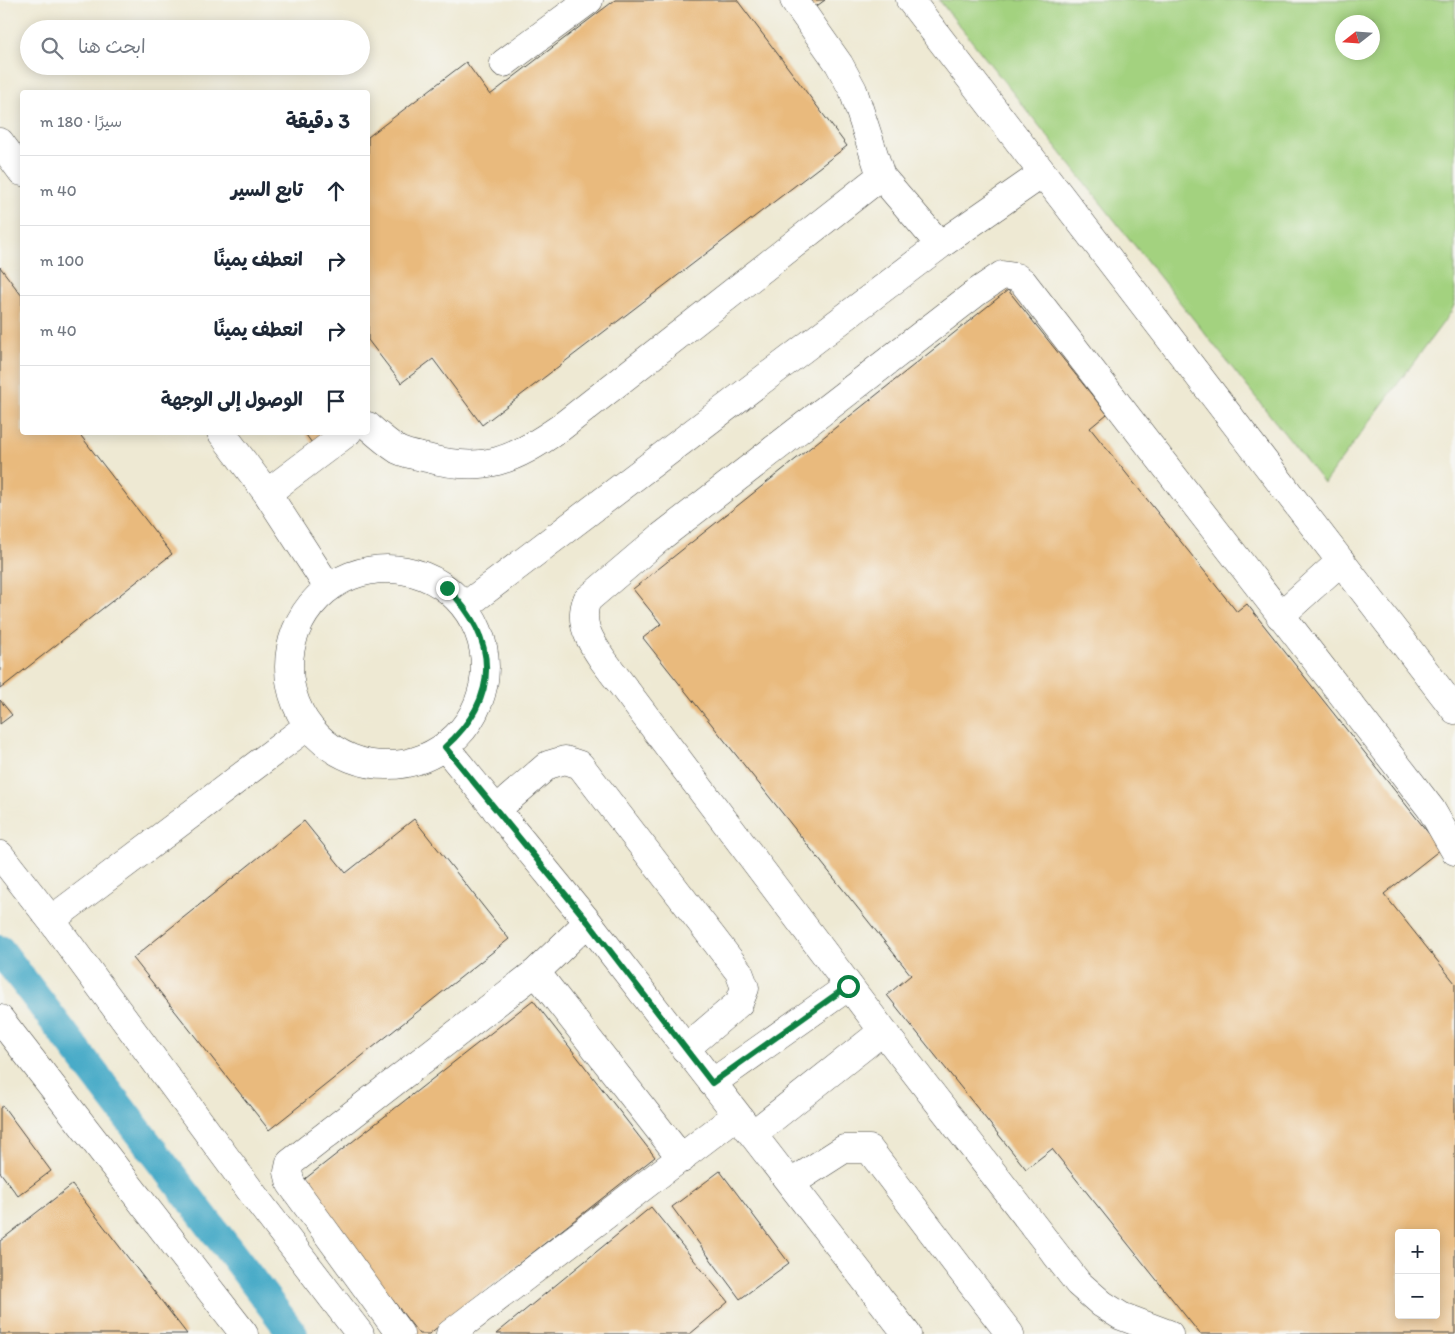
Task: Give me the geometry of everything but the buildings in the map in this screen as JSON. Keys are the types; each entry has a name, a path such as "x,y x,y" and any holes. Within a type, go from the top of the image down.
{"street":[{"path":"504,63 589,0"},
{"path":"794,0 839,64 853,90 881,176 940,245"},
{"path":"910,0 1455,710"},
{"path":"0,142 20,169"},
{"path":"465,606 940,245 1042,174"},
{"path":"370,428 399,450 446,463 474,465 504,460 527,452 568,422 881,176"},
{"path":"1169,1334 1121,1316 1102,1304 1078,1283 882,1031 595,648 583,619 583,610 587,600 662,536 995,279 1008,274 1023,282 1431,809 1455,851"},
{"path":"223,435 267,493 328,587"},
{"path":"267,493 344,435"},
{"path":"1280,616 1341,561"},
{"path":"376,568 401,568 425,576 440,584 465,606 477,626 484,647 486,670 484,685 475,713 462,732 445,747 418,761 388,766 358,761 330,747 308,726 294,698 288,668 289,660 293,637 307,609 328,587 359,572 376,568"},
{"path":"51,920 308,726"},
{"path":"445,747 588,922 907,1334"},
{"path":"496,810 548,765 565,760 580,765 739,972 744,988 739,1003 685,1049"},
{"path":"0,855 51,920 258,1201 360,1334"},
{"path":"400,1334 291,1184 288,1172 290,1163 536,972 588,922"},
{"path":"536,972 682,1159"},
{"path":"712,1083 848,986"},
{"path":"0,1019 244,1334"},
{"path":"450,1334 682,1159 745,1124 882,1031"},
{"path":"791,1184 844,1149 869,1149 1010,1334"}],"green space":[{"path":"939,0 1455,0 1455,303 1451,312 1324,483"}],"waterway":[{"path":"0,950 293,1334"}],"route":[{"path":"447,588 465,606 477,626 484,647 486,670 483,692 475,713 462,732 445,747 588,922 712,1083 848,986"}]}
